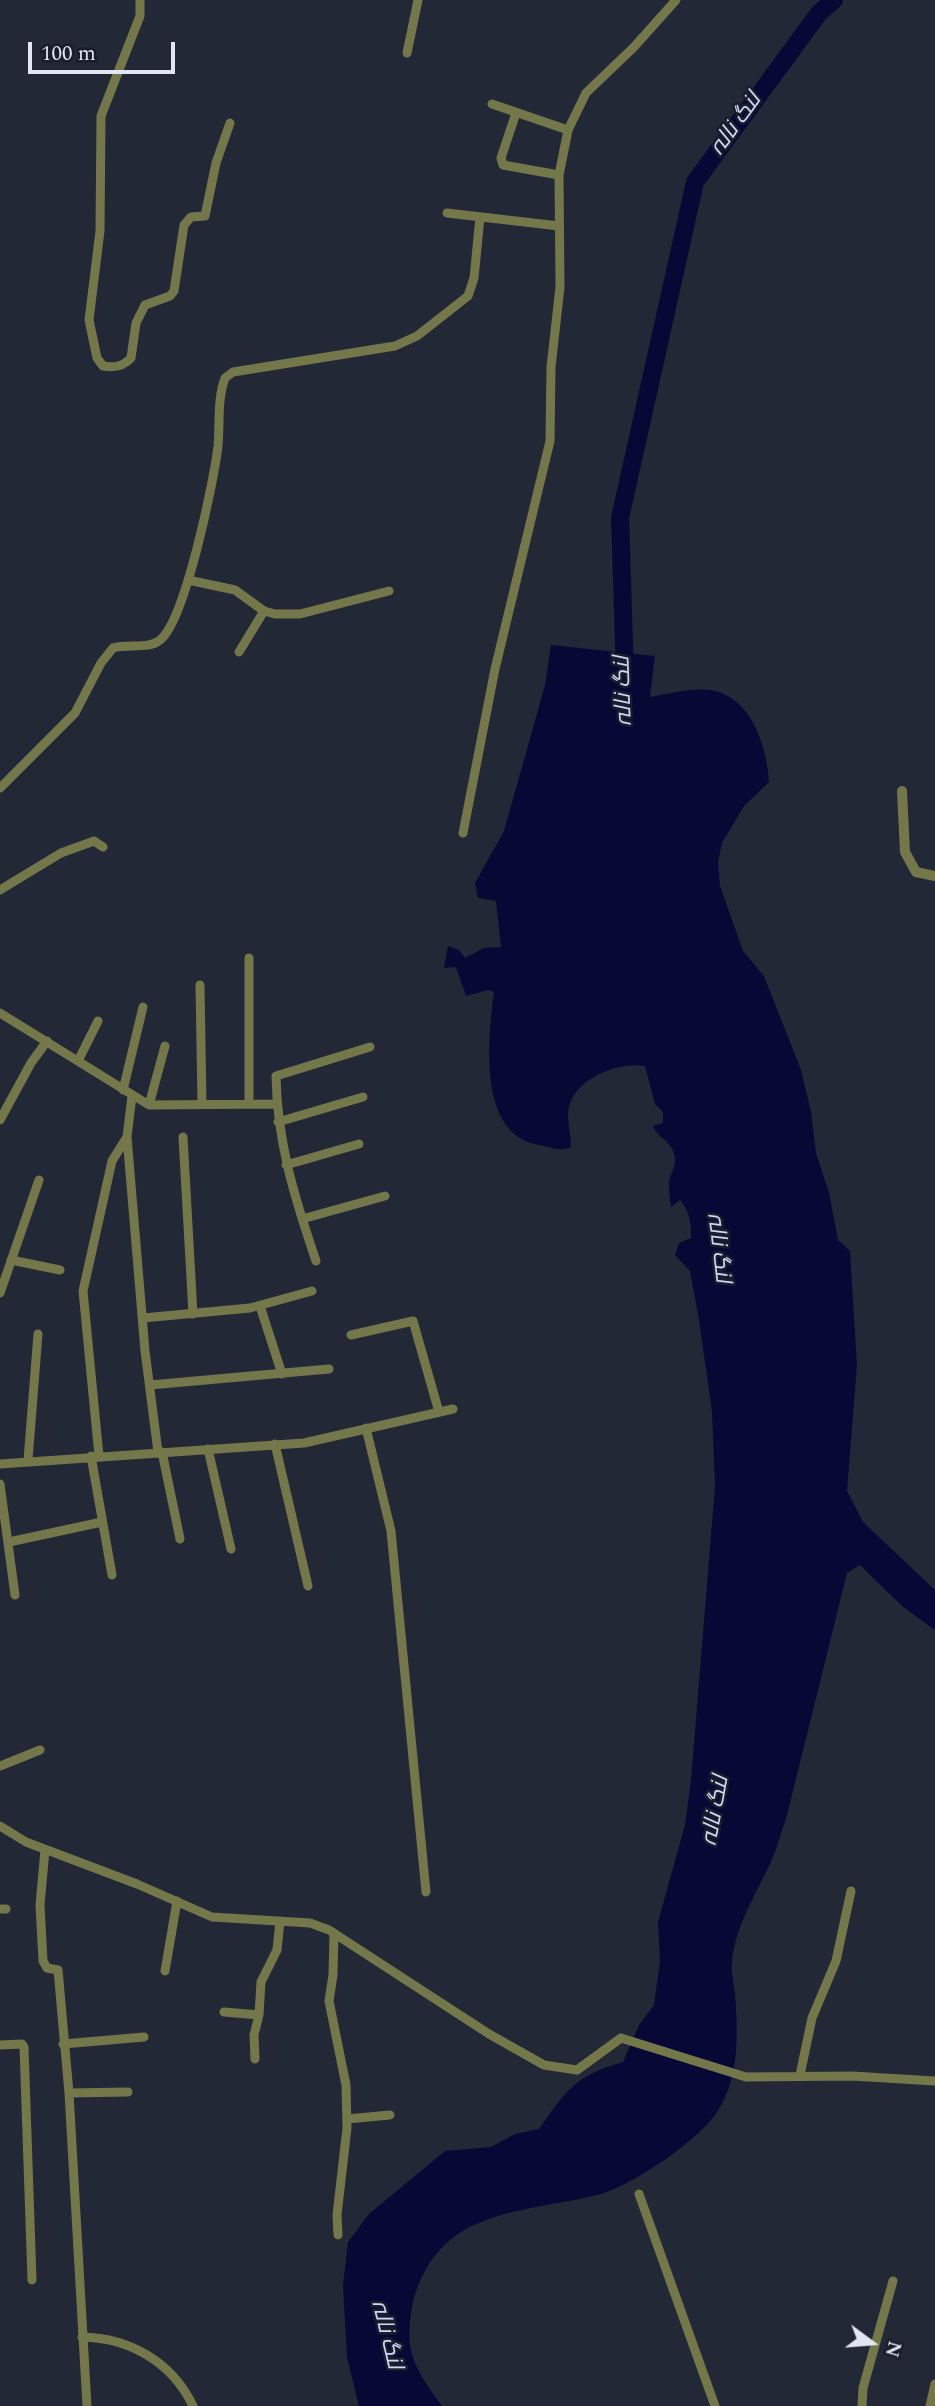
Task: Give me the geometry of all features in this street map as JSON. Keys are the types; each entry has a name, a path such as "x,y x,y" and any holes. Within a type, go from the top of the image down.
{"street":[{"path":"140,0 140,16 101,117 100,231 89,320 97,358 103,366 115,367 127,363 131,358 138,317 145,305 170,296 174,291 184,225 191,217 205,216 216,163 230,123"},
{"path":"407,53 418,0"},
{"path":"463,833 495,669 550,441 551,367 560,287 559,175 568,130 594,83 634,47 676,0"},
{"path":"492,104 568,130"},
{"path":"516,113 501,159 503,165 559,175"},
{"path":"447,213 559,226"},
{"path":"0,788 75,713 101,663 113,648 162,639 169,629 188,580 218,448 219,411 225,377 233,372 395,346 417,336 468,296 474,278 480,217"},
{"path":"188,580 235,590 264,611 300,614 390,591"},
{"path":"239,652 264,611"},
{"path":"902,790 905,852 908,862 916,872 935,876"},
{"path":"0,890 61,853 94,841 103,847"},
{"path":"249,958 249,1104"},
{"path":"201,985 202,1104"},
{"path":"143,1007 128,1093 127,1137 150,1385 160,1452 180,1539"},
{"path":"0,1013 149,1104 276,1104"},
{"path":"79,1059 98,1021"},
{"path":"0,1120 31,1063 47,1041"},
{"path":"149,1104 165,1046"},
{"path":"316,1261 286,1165 278,1122 276,1076 370,1047"},
{"path":"278,1122 363,1097"},
{"path":"111,1575 95,1456 83,1291 112,1161 127,1137"},
{"path":"183,1137 193,1314"},
{"path":"286,1165 359,1144"},
{"path":"0,1293 39,1181"},
{"path":"302,1219 386,1196"},
{"path":"11,1260 60,1270"},
{"path":"143,1318 260,1306 312,1291"},
{"path":"260,1306 282,1374"},
{"path":"351,1335 413,1321 439,1412"},
{"path":"28,1460 38,1334"},
{"path":"150,1385 329,1369"},
{"path":"0,1464 304,1443 453,1409"},
{"path":"366,1428 391,1531 426,1892"},
{"path":"275,1444 308,1586"},
{"path":"208,1449 230,1549"},
{"path":"0,1484 15,1595"},
{"path":"9,1542 102,1522"},
{"path":"0,1766 40,1750"},
{"path":"0,1826 46,1850 212,1917 310,1923 334,1933 446,2008 544,2065 577,2070 621,2038 746,2077 800,2075 935,2081"},
{"path":"46,1850 40,1905 43,1961 47,1968 58,1970 69,2093 87,2406"},
{"path":"800,2075 812,2018 836,1961 851,1891"},
{"path":"165,1971 177,1901"},
{"path":"255,2059 254,2035 259,2015 261,1982 277,1950 279,1921"},
{"path":"334,1933 329,2001 346,2085 347,2119 337,2215 338,2235"},
{"path":"224,2012 259,2015"},
{"path":"63,2044 144,2037"},
{"path":"0,2045 22,2044 24,2047 32,2280"},
{"path":"69,2093 128,2092"},
{"path":"347,2119 390,2115"},
{"path":"639,2194 715,2406"},
{"path":"862,2406 870,2361 893,2281"},
{"path":"82,2337 114,2340 156,2360 176,2375 193,2406"},
{"path":"930,2406 935,2384"}],"water":[{"path":"551,645 655,656 650,697 694,690 724,694 736,701 746,712 760,738 769,782 744,806 722,843 718,862 720,886 743,951 764,976 801,1070 811,1112 816,1153 829,1193 838,1240 850,1251 857,1365 847,1491 863,1522 935,1590 935,1630 903,1607 860,1565 847,1573 786,1819 774,1854 742,1922 734,1948 732,1966 736,2055 730,2084 717,2112 696,2136 681,2148 615,2189 503,2215 456,2235 432,2260 423,2275 416,2292 410,2327 410,2345 414,2361 442,2406 359,2406 347,2357 343,2285 348,2242 369,2214 445,2151 491,2147 515,2134 539,2129 573,2086 593,2073 623,2062 639,2025 654,2005 660,1961 658,1922 685,1825 691,1780 715,1486 712,1411 690,1271 675,1255 679,1243 691,1238 691,1227 686,1209 680,1200 671,1207 669,1184 674,1167 674,1153 653,1126 663,1123 663,1112 655,1104 645,1066 622,1067 597,1075 577,1091 570,1102 568,1114 571,1147 555,1149 519,1137 505,1123 496,1104 491,1082 489,1058 494,992 488,990 466,996 456,967 444,968 448,946 459,950 465,958 484,948 501,947 496,901 478,898 475,883 504,831 545,685"}],"waterway":[{"name":"لنگ نالہ","path":"625,675 620,518 695,182 819,13 834,0"}]}
